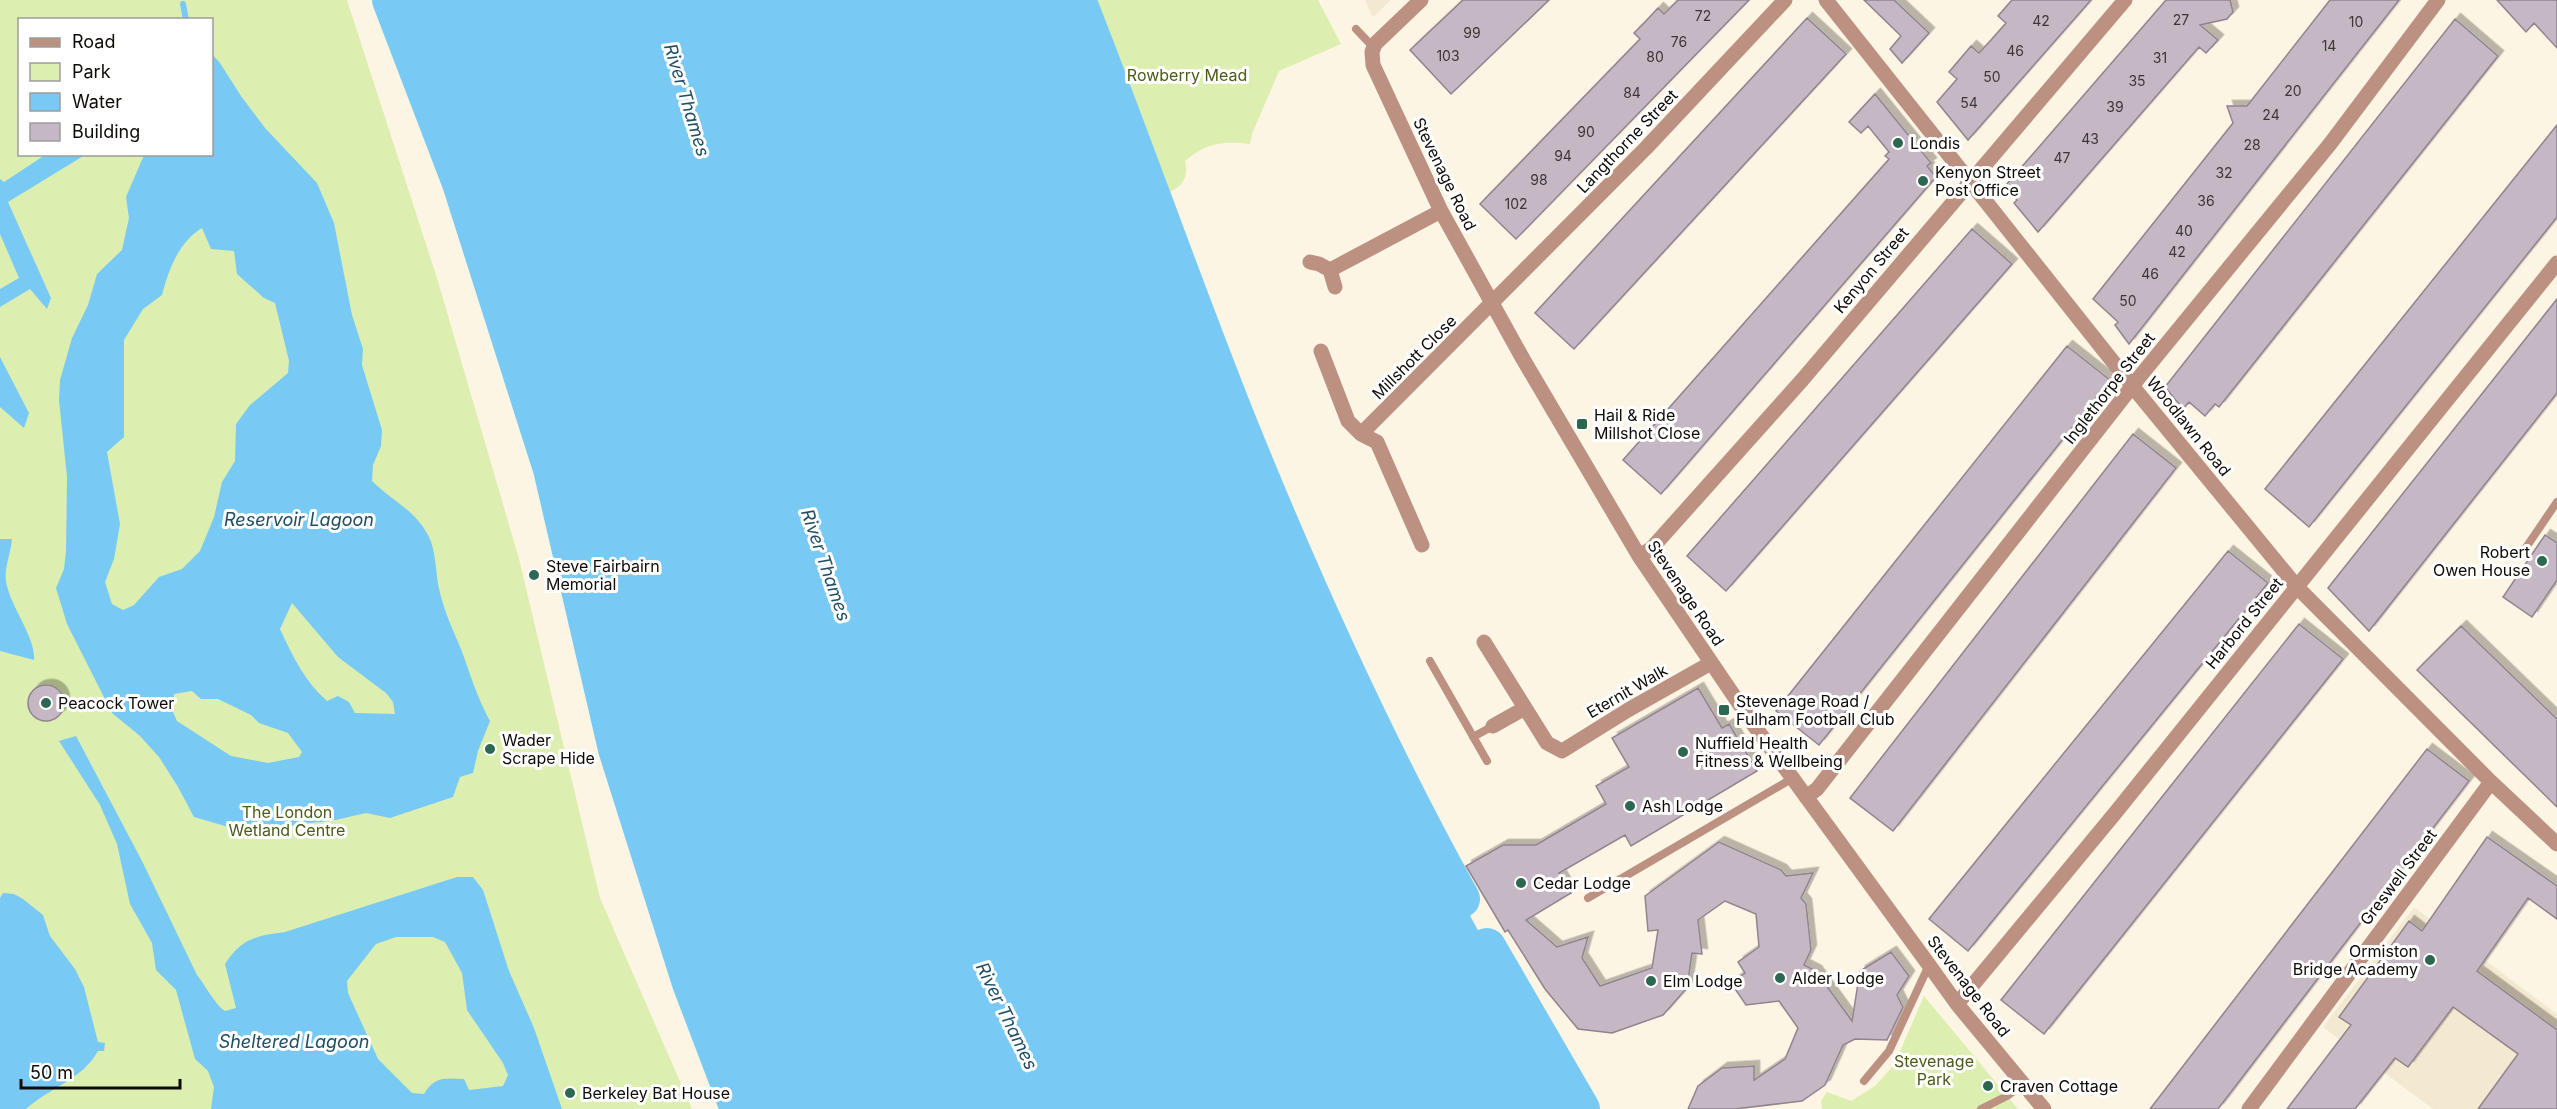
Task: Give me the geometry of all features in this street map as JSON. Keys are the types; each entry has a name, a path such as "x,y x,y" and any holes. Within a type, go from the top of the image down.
{"street":[{"path":"1373,50 1382,36 1421,0"},
{"name":"Langthorne Street","path":"1492,304 1646,148 1785,0"},
{"name":"Woodlawn Road","path":"1826,0 2133,387 2297,587 2491,782 2557,844"},
{"name":"Kenyon Street","path":"1639,556 1651,549 1803,379 2125,0"},
{"name":"Inglethorpe Street","path":"1806,797 1817,789 2133,387 2330,144 2438,0"},
{"name":"Stevenage Road","path":"1373,50 1373,65 1441,211 1492,304 1639,556 1806,797 1957,1004 2044,1109"},
{"path":"1330,270 1441,211"},
{"path":"1310,262 1330,270 1335,286"},
{"name":"Harbord Street","path":"1957,1004 2297,587 2557,263"},
{"name":"Millshott Close","path":"1361,435 1492,304"},
{"path":"1321,351 1348,421 1361,435 1377,442 1422,546"},
{"path":"1484,642 1525,708 1492,726"},
{"name":"Eternit Walk","path":"1525,708 1547,743 1562,751 1711,663"},
{"name":"Greswell Street","path":"2249,1109 2491,782"}],"lane":[{"path":"1356,30 1373,50"},
{"path":"2527,546 2557,502"},
{"path":"1430,661 1487,761"},
{"path":"1473,737 1492,726"},
{"path":"1588,898 1793,778"},
{"path":"1864,1081 1889,1051 1929,965"},
{"path":"1981,1109 2007,1096 2024,1084"}],"shaded area":[{"path":"1365,0 1391,0 1373,17"},
{"name":"Ormiston Bridge Academy","path":"2414,907 2557,1014 2557,1109 2433,1109 2323,1027"}],"green space":[{"name":"The London Wetland Centre","path":"0,0 347,0 437,278 519,559 600,898 692,1109 0,1109"},
{"name":"Rowberry Mead","path":"1077,0 1318,0 1341,44 1279,71 1252,134 1250,144 1223,143 1200,150 1185,161 1186,173 1183,182 1166,194 1162,181 1147,189 1120,108"},
{"name":"Stevenage Park","path":"1924,996 2018,1109 1822,1109 1821,1101 1827,1092 1851,1101 1875,1086 1894,1065"}],"water":[{"name":"River Thames","path":"391,0 1077,0 1236,419 1339,653 1437,856 1511,990 1581,1109 739,1109 691,983 617,749 552,469 461,183"},
{"name":"Reservoir Lagoon","path":"213,55 265,128 317,183 334,223 352,315 363,349 362,365 382,430 381,446 373,465 372,481 410,512 428,535 433,549 438,586 444,608 477,694 490,721 478,751 473,773 460,777 453,797 390,818 366,813 331,821 298,824 256,835 194,817 159,757 140,736 112,713 67,624 56,588 64,569 66,551 67,477 59,400 60,380 72,338 88,305 97,274 122,250 129,218 126,197 144,156 213,156","holes":["202,228 211,249 234,251 237,274 264,298 275,303 289,361 288,373 250,405 236,424 235,461 222,482 214,517 200,551 182,569 159,577 134,605 123,610 112,604 105,582 114,559 120,524 107,452 124,437 124,340 143,309 162,295 171,266 187,241","292,603 338,657 386,693 393,702 395,714 355,713 349,702 338,696 327,701 319,694 294,658 280,629","192,691 201,699 218,699 251,715 259,723 288,733 302,752 299,757 268,763 231,756 177,721 172,710 174,694"]},
{"path":"43,156 83,156 8,202 51,298 47,309 30,289 0,307 0,289 19,278 0,234 0,179 4,182"},
{"path":"0,357 29,413 24,428 0,407"},
{"path":"0,539 12,539 6,581 12,601 31,642 34,660 0,651"},
{"name":"Sheltered Lagoon","path":"76,736 142,861 197,975 214,1000 225,1011 236,1008 225,964 237,949 250,940 285,932 457,877 473,877 483,890 509,971 534,1028 562,1109 211,1109 214,1087 208,1071 195,1059 176,990 156,970 152,943 130,904 117,844 100,805 59,741","holes":["396,937 433,937 445,942 462,973 467,1010 503,1063 508,1075 503,1086 469,1090 464,1079 441,1079 432,1084 424,1094 412,1093 378,1059 348,993 347,981 376,944"]},
{"path":"3,893 14,894 43,915 50,936 75,969 84,987 98,1042 105,1043 104,1051 98,1051 84,1069 26,1109 0,1109 0,898"}],"building":[{"path":"1463,0 1549,0 1451,94 1410,50"},
{"path":"1678,0 1749,0 1516,239 1480,204 1640,39 1634,33 1658,8 1664,14"},
{"path":"1864,0 1894,0 1929,33 1902,63 1890,49 1901,36"},
{"path":"2012,0 2091,0 1968,140 1937,102 1957,79 1949,72 1971,46 1979,53 2006,23 1998,16"},
{"path":"2166,0 2230,0 2233,12 2227,19 2200,25 2218,40 2206,53 2199,47 2038,232 2014,203 2017,200 2006,185"},
{"path":"2330,0 2399,0 2129,344 2115,325 2118,322 2093,299 2233,123 2227,106 2247,106"},
{"path":"2497,0 2557,0 2557,48 2534,23 2526,32"},
{"path":"1807,18 1846,54 1574,349 1535,313"},
{"path":"2455,19 2498,56 2219,407 2215,404 2205,416 2189,402 2183,409 2165,387"},
{"path":"1875,94 1931,163 1927,166 1936,177 1661,494 1623,460 1889,159 1885,156 1889,152 1868,126 1861,133 1849,122"},
{"path":"2557,125 2557,217 2309,527 2265,489"},
{"path":"1972,229 2012,264 1726,591 1687,556"},
{"path":"2557,299 2557,393 2369,631 2328,588"},
{"path":"2067,346 2110,380 1819,745 1776,711"},
{"path":"2133,434 2176,468 1893,831 1850,798"},
{"name":"Robert Owen House","path":"2545,535 2557,543 2557,580 2532,617 2503,597"},
{"path":"2228,551 2268,583 1968,951 1929,919"},
{"path":"2299,624 2343,659 2044,1034 2001,1000"},
{"path":"2461,626 2557,719 2557,807 2417,670"},
{"name":"Peacock Tower","path":"46,685 59,690 64,703 59,716 46,721 33,716 28,703 33,690"},
{"path":"1698,688 1722,728 1729,724 1757,771 1631,846 1625,835 1559,873 1571,893 1526,920 1557,947 1588,937 1582,958 1600,986 1652,968 1658,930 1648,931 1645,896 1719,842 1781,870 1786,876 1813,873 1801,898 1806,904 1811,950 1804,965 1816,971 1852,1021 1860,971 1891,952 1909,976 1897,995 1903,1007 1887,1040 1855,1039 1843,1045 1825,1085 1802,1101 1735,1109 1688,1109 1698,1086 1722,1068 1754,1066 1754,1080 1785,1059 1798,1028 1779,1001 1746,1005 1731,983 1745,973 1738,962 1759,947 1756,914 1725,901 1698,920 1702,954 1692,953 1687,988 1663,1015 1612,1033 1578,1029 1545,989 1508,930 1505,932 1466,866 1503,845 1536,845 1606,804 1596,786 1629,767 1612,738"},
{"path":"2427,749 2469,781 2218,1109 2150,1109"},
{"name":"Ormiston Bridge Academy","path":"2487,837 2557,886 2557,919 2528,898 2477,971 2557,1030 2557,1109 2478,1109 2518,1054 2453,1007 2408,1067 2395,1058 2355,1109 2287,1109 2351,1025 2339,1017 2409,921 2422,931"}],"waterway":[{"path":"391,0 461,183 552,469 617,749 691,983 739,1109"},
{"path":"1077,0 1216,366 1287,541 1341,662 1399,782 1461,899"},
{"path":"183,4 186,18"},
{"path":"1487,947 1581,1109"}],"place":[{"name":"Londis","path":"1898,143"},
{"name":"Kenyon Street Post Office","path":"1923,181"},
{"name":"Hail & Ride Millshot Close","path":"1582,424"},
{"name":"Robert Owen House","path":"2542,561"},
{"name":"Steve Fairbairn Memorial","path":"534,575"},
{"name":"Peacock Tower","path":"46,703"},
{"name":"Stevenage Road / Fulham Football Club","path":"1724,710"},
{"name":"Wader Scrape Hide","path":"490,749"},
{"name":"Nuffield Health Fitness & Wellbeing","path":"1683,752"},
{"name":"Ash Lodge","path":"1630,806"},
{"name":"Cedar Lodge","path":"1521,883"},
{"name":"Ormiston Bridge Academy","path":"2430,960"},
{"name":"Alder Lodge","path":"1780,978"},
{"name":"Elm Lodge","path":"1651,981"},
{"name":"Craven Cottage","path":"1988,1086"},
{"name":"Berkeley Bat House","path":"570,1093"}]}
